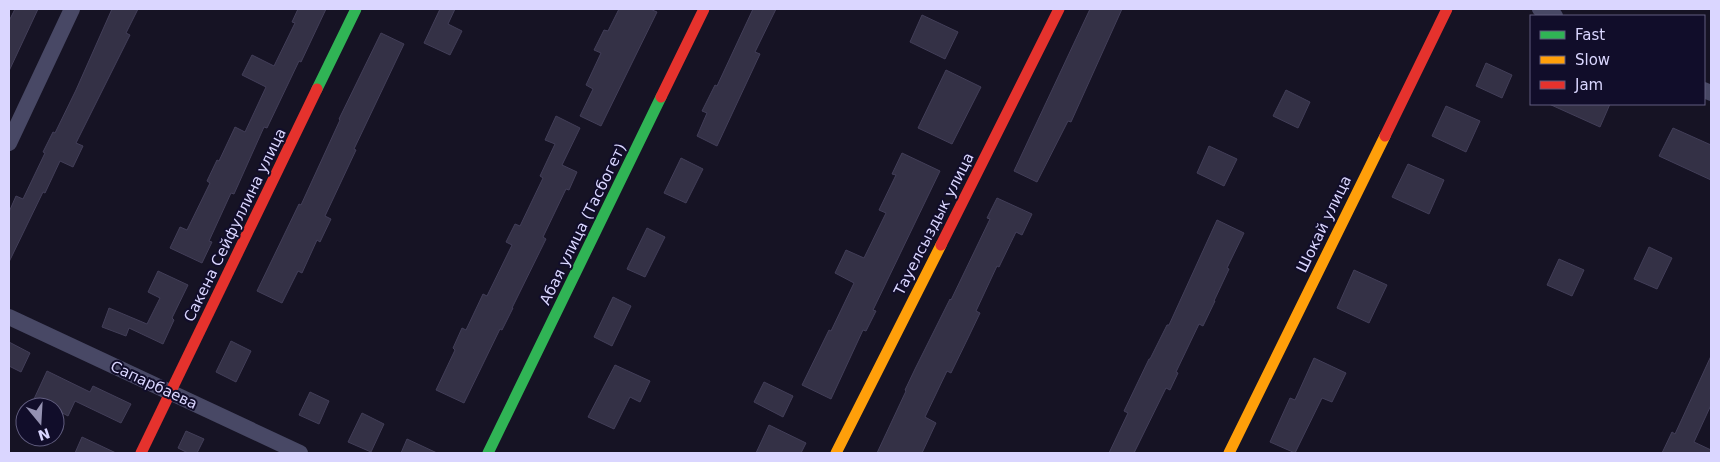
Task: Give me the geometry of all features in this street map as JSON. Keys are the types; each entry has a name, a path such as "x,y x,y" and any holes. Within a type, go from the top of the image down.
{"street":[{"path":"9,143 72,9"},
{"name":"Сакена Сейфуллина улица","path":"141,453 356,9"},
{"name":"Абая улица (Тасбогет)","path":"488,453 704,9"},
{"name":"Тауелсыздык улица","path":"836,453 1059,9"},
{"name":"Шокай улица","path":"1229,453 1447,9"},
{"path":"1540,9 1554,15"},
{"name":"Сапарбаева","path":"9,317 300,453"}],"building":[{"path":"15,9 38,9 9,71 9,21"},
{"path":"112,9 138,9 126,33 130,35 76,143 83,146 73,167 60,161 9,262 9,212 16,196 23,199 45,153 43,152 53,132 55,133 76,90"},
{"path":"298,9 326,9 267,128 264,127 234,194 231,193 209,241 212,242 202,263 170,248 180,227 187,230 210,183 207,181 235,127 245,132 266,87 242,75 252,55 274,66 295,23 292,22"},
{"path":"440,9 455,9 448,24 462,31 450,55 424,43"},
{"path":"619,9 650,9 657,12 601,126 580,116 593,89 586,85 601,53 594,50 604,30 608,31"},
{"path":"753,9 776,9 755,52 760,54 717,146 697,136 707,113 702,111 715,85 717,86"},
{"path":"1090,9 1122,9 1071,122 1068,121 1037,182 1014,171"},
{"path":"922,15 958,32 945,59 910,42"},
{"path":"381,33 404,44 354,149 356,150 325,216 331,219 320,242 317,240 302,273 298,271 282,303 257,291 299,204 301,205 339,119"},
{"path":"1486,63 1512,75 1502,98 1476,86"},
{"path":"946,70 981,87 952,144 918,128"},
{"path":"1286,90 1310,102 1298,128 1273,116"},
{"path":"1551,105 1610,105 1600,127"},
{"path":"1446,106 1480,121 1466,152 1432,136"},
{"path":"556,116 580,128 562,165 577,172 569,190 566,189 543,237 546,239 464,403 436,390 455,350 453,348 462,328 466,330 483,294 487,296 512,245 506,242 515,224 520,226 543,178 540,176 555,144 545,140"},
{"path":"1673,128 1711,145 1711,180 1659,156"},
{"path":"1209,146 1237,159 1224,186 1197,173"},
{"path":"902,153 940,171 873,310 876,311 866,331 863,330 831,399 802,385 854,283 835,273 846,250 864,258 886,213 879,210 896,175 892,174"},
{"path":"681,158 703,169 686,203 664,193"},
{"path":"1408,164 1444,180 1429,214 1392,197"},
{"path":"997,198 1032,214 1022,235 1016,232 999,267 997,266 976,311 980,313 951,373 947,371 925,417 936,423 922,453 877,453 915,369 990,219 987,218"},
{"path":"1217,220 1244,233 1227,268 1229,269 1215,301 1203,326 1199,324 1176,372 1178,373 1170,390 1166,388 1134,453 1109,453 1128,413 1124,411 1149,359 1167,325 1169,325"},
{"path":"647,228 665,237 645,277 627,269"},
{"path":"1649,247 1672,258 1657,289 1634,279"},
{"path":"1559,259 1584,270 1572,296 1547,285"},
{"path":"1354,270 1387,285 1369,323 1337,308"},
{"path":"158,271 188,285 172,318 174,320 163,344 129,328 126,336 102,327 109,308 147,324 160,298 148,292"},
{"path":"613,297 631,306 612,346 594,337"},
{"path":"231,341 251,351 236,382 216,372"},
{"path":"9,342 30,353 21,372 9,366"},
{"path":"1711,356 1711,405 1694,442 1711,450 1711,453 1662,453 1672,432 1675,434"},
{"path":"1314,358 1346,373 1332,402 1322,398 1295,453 1270,442 1290,398 1295,400"},
{"path":"615,365 650,381 640,402 630,397 614,429 588,417"},
{"path":"47,371 90,392 93,386 131,404 121,423 75,401 68,416 65,414 65,397 35,397"},
{"path":"764,382 793,396 783,417 754,402"},
{"path":"310,392 329,401 319,424 299,415"},
{"path":"362,413 384,424 371,452 348,442"},
{"path":"769,425 806,443 801,453 756,453"},
{"path":"186,431 204,439 197,453 188,453 178,448"},
{"path":"82,437 116,453 75,453"},
{"path":"407,439 437,453 401,453"}],"traffic: fast":[{"path":"317,89 356,9"},
{"path":"488,453 661,97"}],"traffic: slow":[{"path":"1229,453 1385,136"},
{"path":"836,453 941,245"}],"traffic: jam":[{"path":"661,97 704,9"},
{"path":"941,245 1059,9"},
{"path":"1385,136 1447,9"},
{"path":"141,453 317,89"}]}
